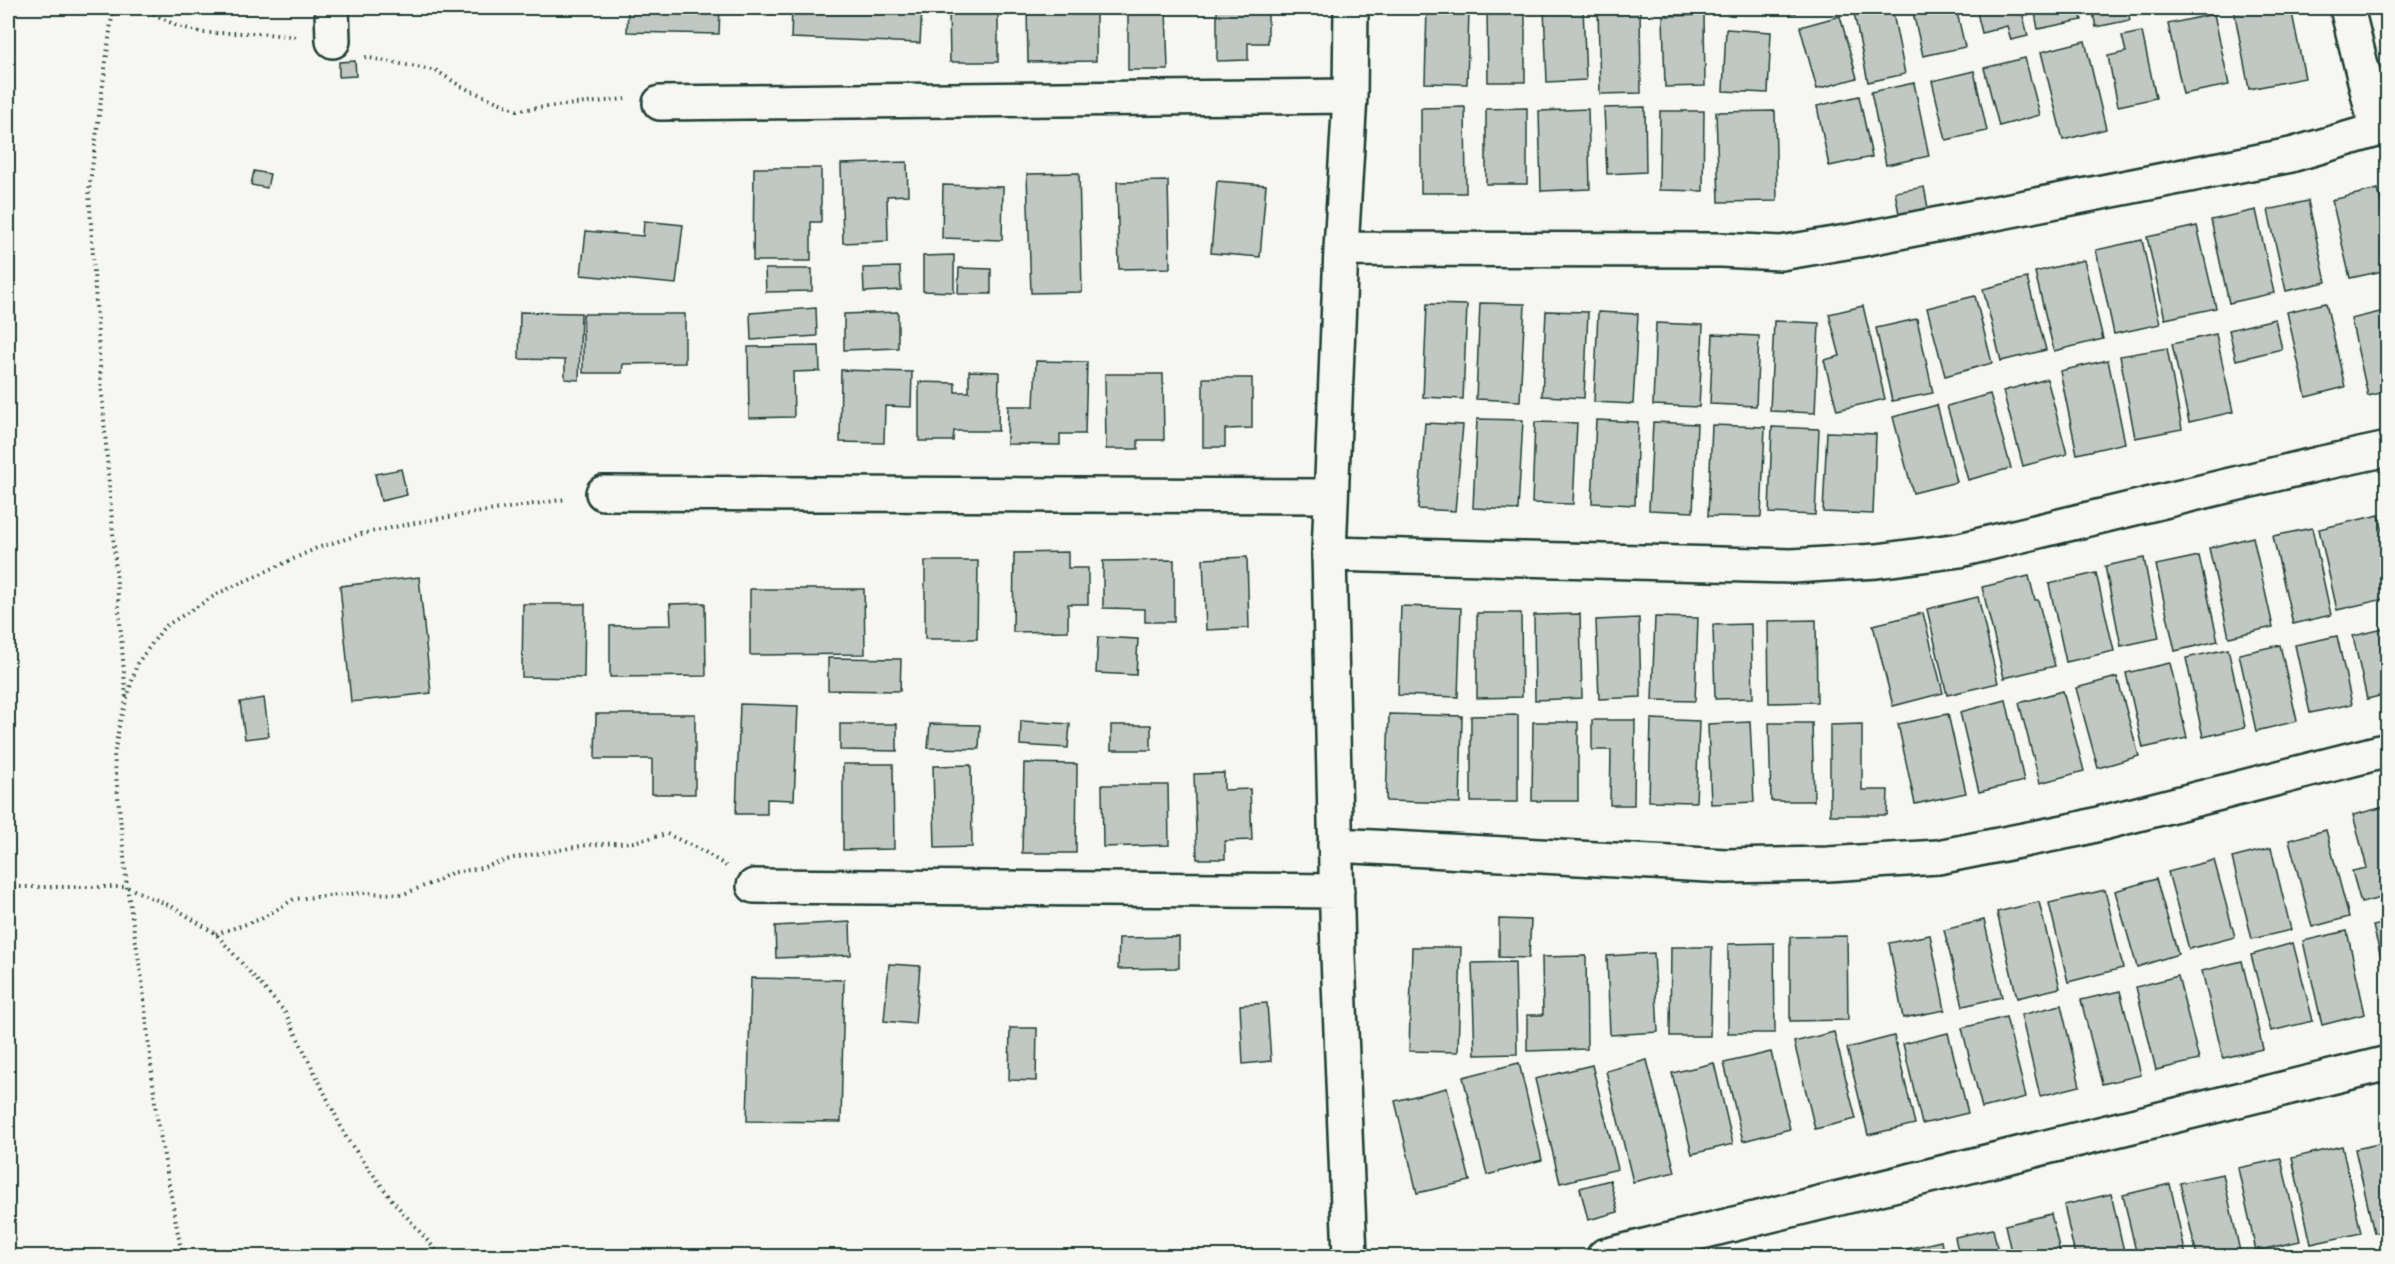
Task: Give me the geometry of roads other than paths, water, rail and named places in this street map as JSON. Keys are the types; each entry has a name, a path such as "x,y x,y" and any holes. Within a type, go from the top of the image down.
{"street":[{"path":"332,8 333,41"},
{"path":"1350,1257 1335,845 1329,554 1341,249 1350,96 1351,8"},
{"path":"1341,249 1710,250 1781,254 2291,155 2377,130 2347,8"},
{"path":"660,104 1350,96"},
{"path":"1329,554 1792,566 1877,561 1960,550 2388,449"},
{"path":"603,493 1330,496"},
{"path":"1335,845 1726,866 1828,864 1938,856 2079,829 2388,750"},
{"path":"754,886 1337,891"},
{"path":"1604,1257 2388,1063"}]}
